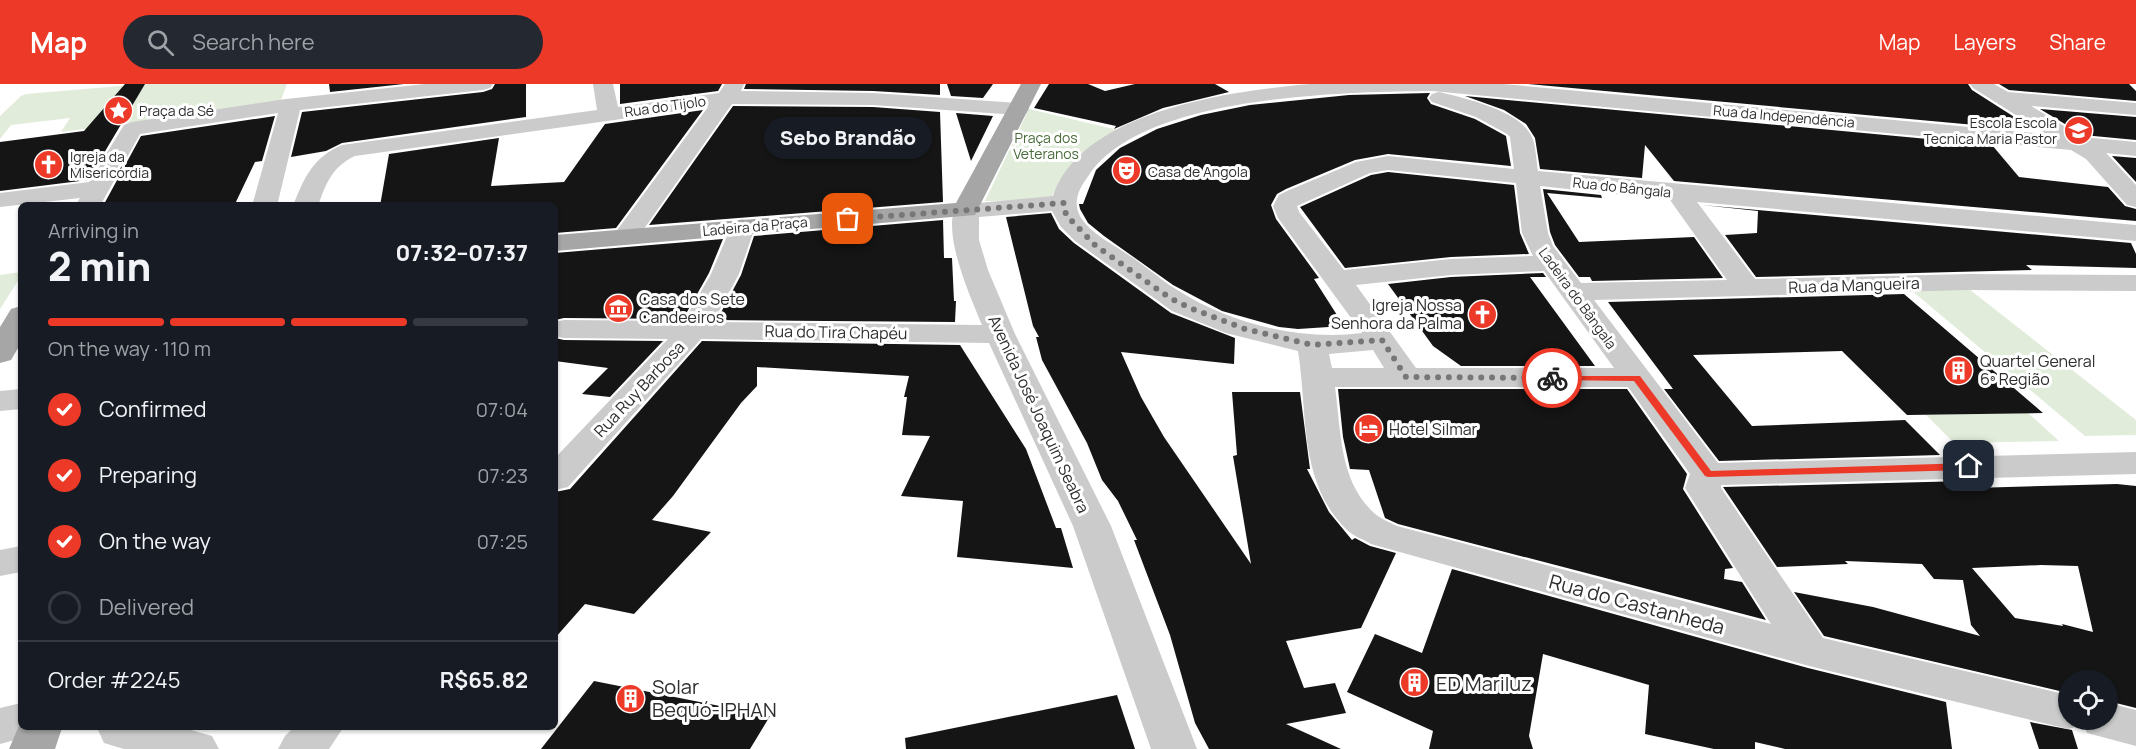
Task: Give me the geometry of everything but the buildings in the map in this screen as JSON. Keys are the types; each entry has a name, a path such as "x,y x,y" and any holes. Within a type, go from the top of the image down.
{"main road":[{"name":"Avenida José Joaquim Seabra","path":"966,210 1031,84"},
{"name":"Ladeira da Praça","path":"558,243 966,210"},
{"path":"0,354 18,321"},
{"path":"32,749 39,730"}],"street":[{"path":"0,200 93,196 132,130 153,124 290,95 483,84"},
{"path":"603,84 608,113"},
{"path":"1980,84 2094,154 2136,200"},
{"name":"Rua da Independência","path":"1064,203 1071,183 1084,163 1098,149 1143,124 1174,113 1246,98 1321,89 1392,85 1432,85 2136,149"},
{"name":"Ladeira do Bângala","path":"1392,85 1469,107 1516,130 1521,136 1535,233 1540,247 1708,474"},
{"path":"445,136 446,86"},
{"path":"625,237 732,91"},
{"name":"Rua do Tijolo","path":"307,202 320,168 335,156 350,150 608,113 732,91 1018,109"},
{"path":"265,202 289,110 290,95"},
{"path":"2002,98 2136,110"},
{"name":"Rua do Bângala","path":"1406,377 1382,340 1287,213 1285,206 1288,200 1364,167 1380,164 2136,233"},
{"path":"1678,193 1747,288"},
{"path":"1064,203 1066,215 1096,246 1170,298 1315,361 1406,377 1637,378"},
{"name":"Ladeira da Praça","path":"966,210 1064,203"},
{"name":"Avenida José Joaquim Seabra","path":"966,210 966,240 974,270 1000,334 1092,526 1174,749"},
{"name":"Rua Ruy Barbosa","path":"558,476 693,330 725,274 742,227"},
{"path":"1336,279 1451,267 1550,263"},
{"name":"Rua da Mangueira","path":"1573,292 1969,282 2125,283"},
{"path":"2125,283 2136,306"},
{"name":"Rua do Tira Chapéu","path":"564,329 1000,334"},
{"path":"1315,361 1382,340"},
{"name":"Rua do Castanheda","path":"1315,361 1328,468 1341,498 1360,522 1384,535 1809,650 2058,710"},
{"path":"0,401 18,399"},
{"path":"1809,650 1703,488 1708,474 2136,463"},
{"path":"0,563 18,560"},
{"path":"0,726 18,722"},
{"path":"2118,724 2136,728"},
{"path":"301,749 319,730"},
{"path":"114,736 196,749"}],"green space":[{"name":"Praça da Sé","path":"143,84 287,84 281,100 273,104 61,132 70,118 11,125 0,139 0,116 26,94"},
{"name":"Praça dos Veteranos","path":"1029,109 1118,130 1095,144 1070,167 1050,200 985,201"},
{"path":"18,272 18,281 0,309 0,275"},
{"path":"1969,289 2136,420 2136,435 2085,436 1911,290"},
{"path":"2028,413 2059,441 1954,443 1926,415"}],"way so far":[{"path":"848,219 1064,203 1066,215 1096,246 1128,266 1170,298 1245,329 1312,345 1382,340 1406,377 1552,378"}],"place":[{"name":"Praça da Sé","path":"118,110"},
{"name":"Escola Escola Tecnica Maria Pastor","path":"2078,130"},
{"name":"Igreja da Misericórdia","path":"49,164"},
{"name":"Casa de Angola","path":"1127,171"},
{"name":"Sebo Brandão","path":"848,219"},
{"name":"Casa dos Sete Candeeiros","path":"618,308"},
{"name":"Igreja Nossa Senhora da Palma","path":"1483,314"},
{"name":"Quartel General 6º Região","path":"1959,370"},
{"name":"Hotel Silmar","path":"1368,429"},
{"name":"ED Mariluz","path":"1415,683"},
{"name":"Solar Bequó-IPHAN","path":"631,698"}],"route":[{"path":"1552,378 1637,378 1708,474 1969,466"}]}
